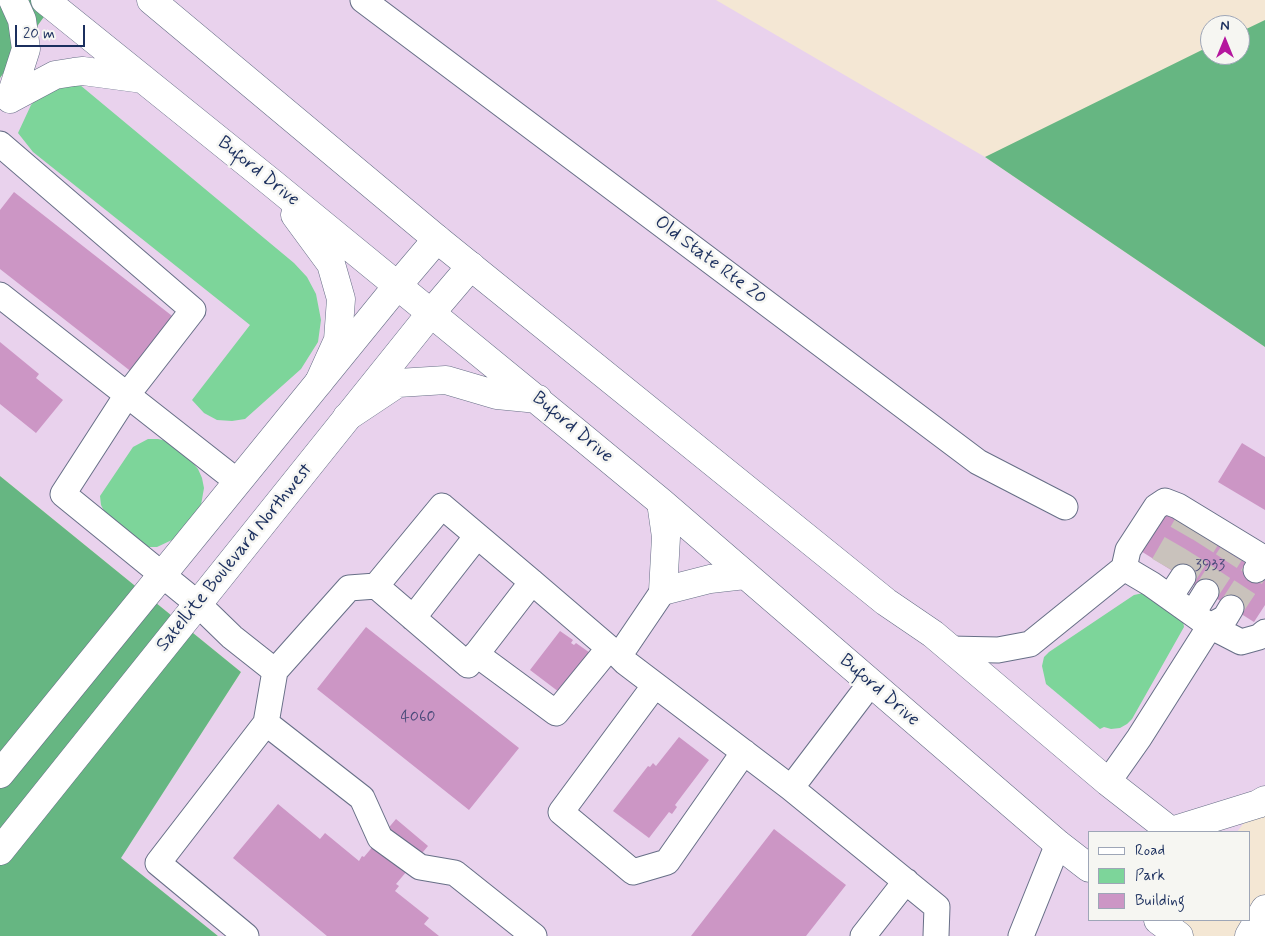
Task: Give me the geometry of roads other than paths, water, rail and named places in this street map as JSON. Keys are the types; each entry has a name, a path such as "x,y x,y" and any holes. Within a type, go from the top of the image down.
{"main road":[{"path":"5,106 26,49 22,20 13,0"},
{"name":"Buford Drive","path":"45,0 398,285 661,502 870,684 1058,844 1088,867"},
{"path":"151,0 437,239 886,602 933,634 1108,782 1171,831"},
{"path":"5,106 55,75 83,71 143,79"},
{"path":"272,183 331,264 341,299 338,340 320,382"},
{"path":"0,774 437,239"},
{"name":"Satellite Boulevard Northwest","path":"0,851 431,313 471,266"},
{"path":"348,417 398,384 446,380 497,395 538,400"},
{"path":"661,502 666,537 663,591 710,578 745,575"},
{"path":"1175,831 1258,804 1265,800"},
{"path":"1249,936 1265,908 1250,895"},
{"path":"1138,921 1151,936"},
{"path":"1159,921 1179,936"}],"street":[{"name":"Old State Rte 20","path":"363,0 978,462 1065,507"},
{"path":"0,144 193,310 127,395 62,494 198,604 232,637 275,671"},
{"path":"0,295 238,482"},
{"path":"950,649 998,650 1030,644 1124,568 1128,550 1156,507 1165,501 1178,506 1189,520 1262,563"},
{"path":"376,586 442,506 614,652 791,788 937,907 936,936"},
{"path":"412,618 477,536"},
{"path":"1124,568 1167,581 1202,620 1241,642 1259,637 1265,632"},
{"path":"246,936 158,863 266,723 275,671 349,588 376,586 468,665 532,582"},
{"path":"476,654 556,713 614,652 663,591"},
{"path":"1108,782 1139,738 1202,620 1206,592"},
{"path":"1202,620 1225,618 1231,608"},
{"path":"791,788 870,684"},
{"path":"655,685 562,812 633,872 667,862 744,752"},
{"path":"266,723 362,798 380,838 420,867 455,873 534,936"},
{"path":"1021,936 1058,844"},
{"path":"863,936 906,882"}],"tunnel":[{"path":"1163,565 1186,525"},
{"path":"1183,577 1207,539"},
{"path":"1206,592 1231,554"},
{"path":"1231,608 1256,570"}]}
